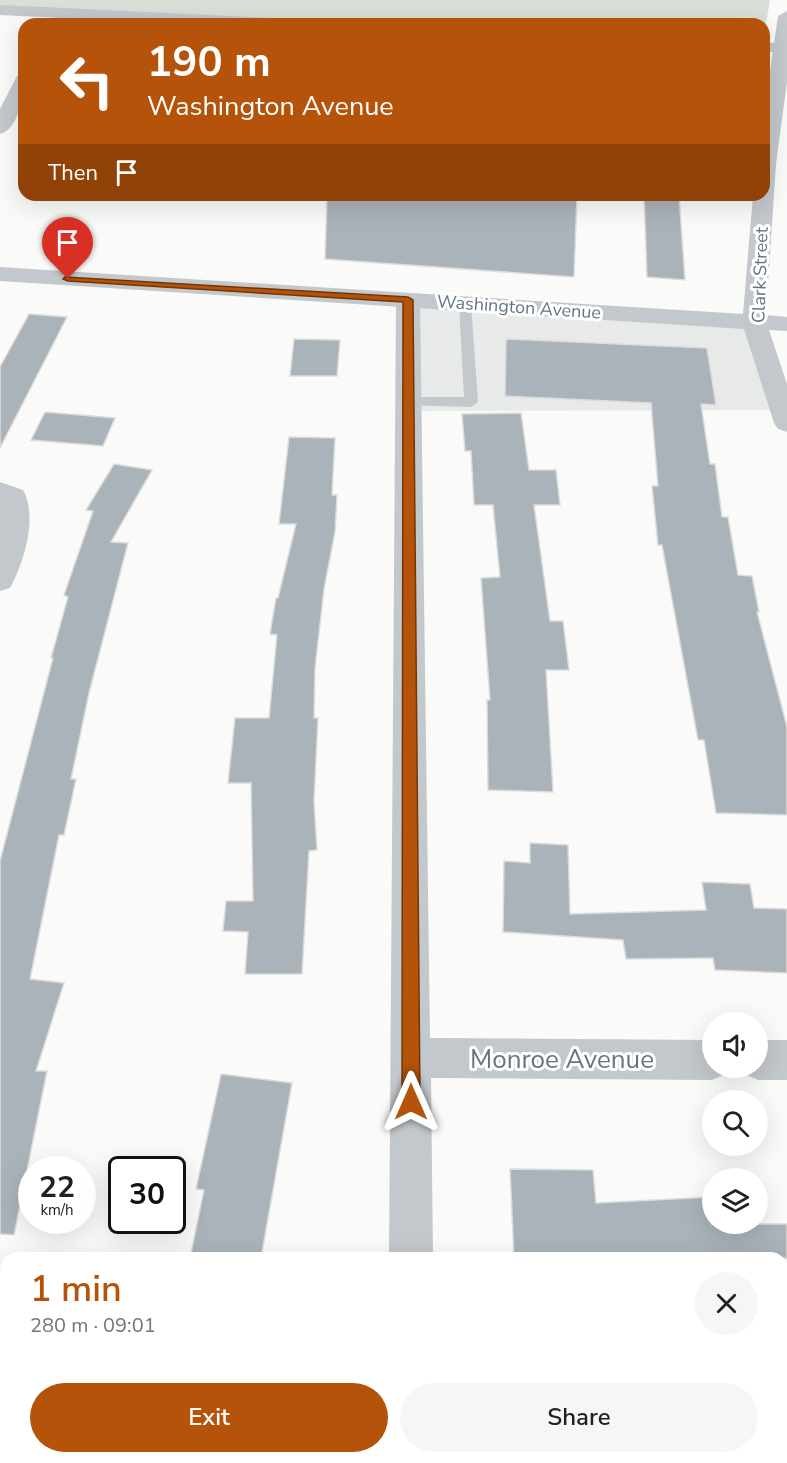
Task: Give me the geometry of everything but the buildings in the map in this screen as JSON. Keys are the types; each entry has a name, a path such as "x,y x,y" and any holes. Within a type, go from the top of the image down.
{"street":[{"path":"0,10 54,18"},
{"name":"Clark Street","path":"770,92 773,48 787,16"},
{"path":"1,124 18,91"},
{"path":"1,124 18,123"},
{"name":"Clark Street","path":"762,201 754,322 787,423"},
{"name":"Washington Avenue","path":"0,274 787,324"},
{"path":"408,300 411,1252"},
{"path":"0,492 13,497 15,529 0,580"},
{"name":"Monroe Avenue","path":"411,1058 702,1059"},
{"path":"768,1060 787,1060"}],"lane":[{"path":"408,402 471,402 465,304"}],"shaded area":[{"path":"0,0 770,0 767,18 232,18 0,6"},
{"path":"414,303 749,326 776,410 416,411"}],"route":[{"path":"68,279 408,300 411,1102"}]}
